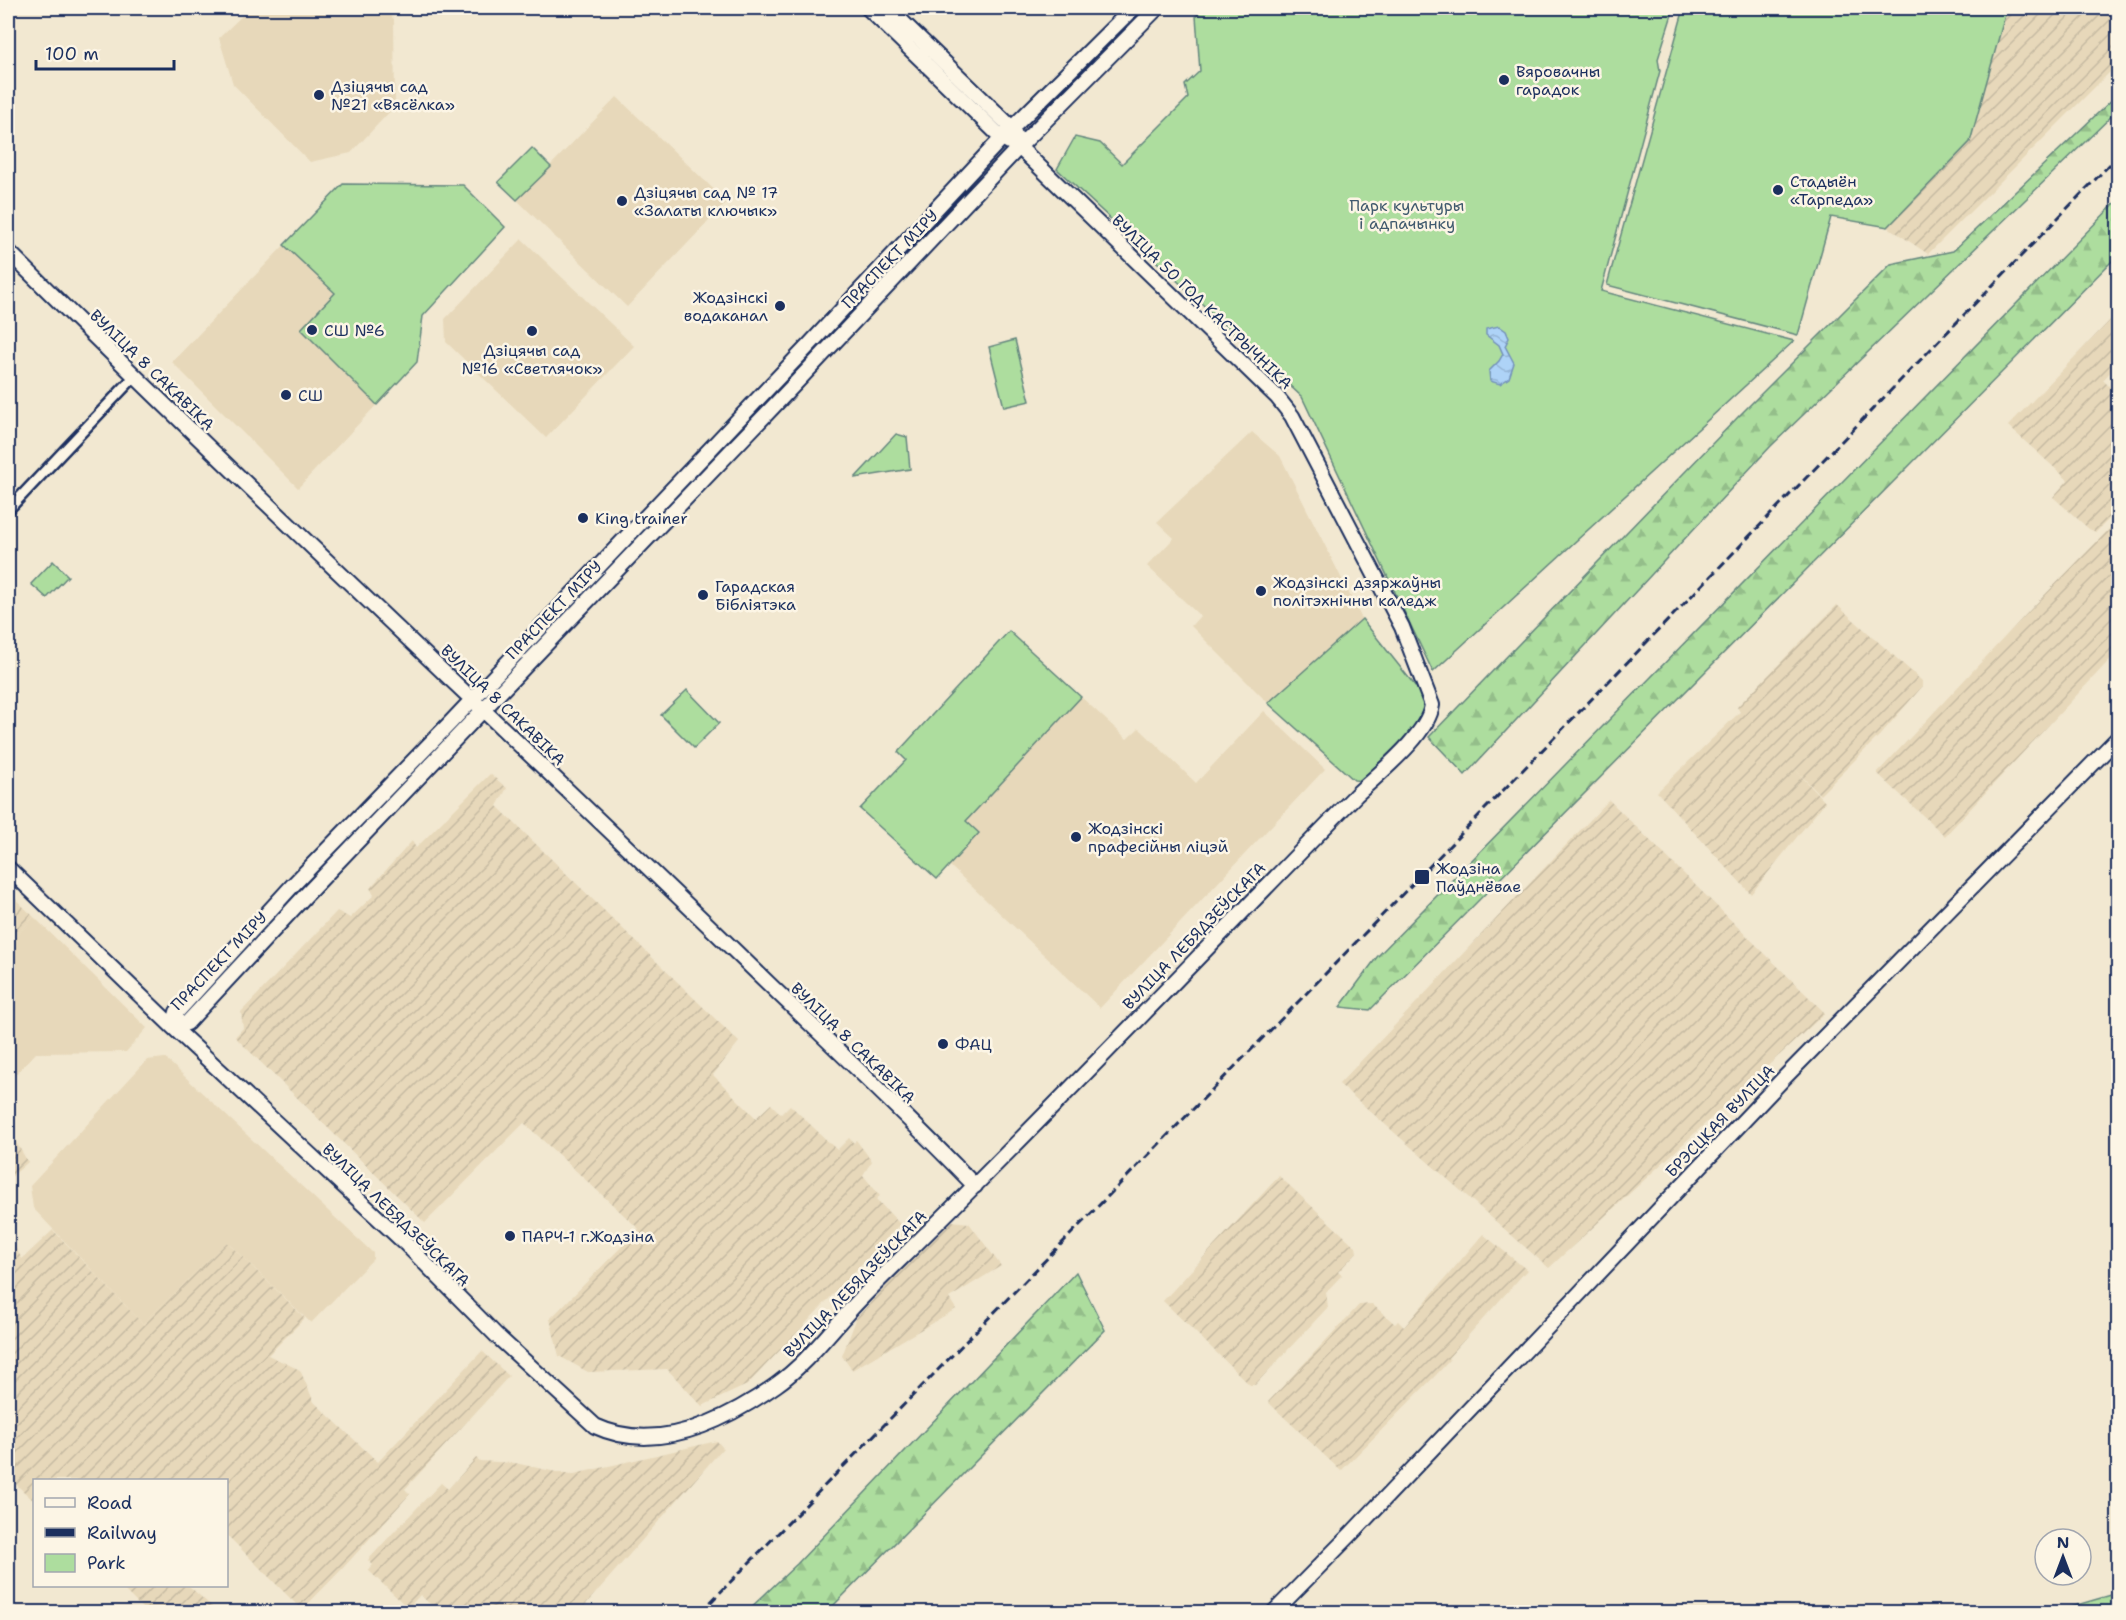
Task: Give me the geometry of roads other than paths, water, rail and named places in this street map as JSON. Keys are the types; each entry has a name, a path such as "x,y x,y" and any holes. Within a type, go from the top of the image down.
{"main road":[{"name":"ВУЛІЦА 50 ГОД КАСТРЫЧНІКА","path":"868,8 1007,133"},
{"name":"ВУЛІЦА 50 ГОД КАСТРЫЧНІКА","path":"888,8 1019,147 1287,409 1402,627"},
{"name":"ПРАСПЕКТ МІРУ","path":"173,1027 177,1012 312,866 795,361 1007,133 1133,8"},
{"name":"ПРАСПЕКТ МІРУ","path":"173,1027 187,1023 323,877 1019,147 1157,8"},
{"name":"ВУЛІЦА 8 САКАВІКА","path":"8,251 134,377 484,708 975,1186"},
{"path":"795,361 805,371"},
{"path":"633,530 644,540"},
{"name":"ВУЛІЦА ЛЕБЯДЗЕЎСКАГА","path":"8,868 173,1027 401,1239 497,1336 581,1414 595,1426 609,1433 623,1436 659,1437 702,1427 777,1384 822,1342 853,1307 975,1186 1408,744 1426,724 1432,705 1402,627"},
{"name":"БРЭСЦКАЯ ВУЛІЦА","path":"1274,1612 1352,1533 1785,1077 2118,738"},
{"path":"312,866 323,877"}],"street":[{"path":"8,510 134,377"}],"water":[{"path":"1499,326 1506,331 1509,338 1505,346 1514,363 1509,378 1500,384 1490,381 1489,371 1503,354 1499,345 1486,335 1486,329"}],"railway":[{"path":"701,1612 1298,1002 2118,156"}],"place":[{"name":"Вяровачны гарадок","path":"1504,80"},
{"name":"Дзіцячы сад №21 «Вясёлка»","path":"319,95"},
{"name":"Стадыён «Тарпеда»","path":"1778,190"},
{"name":"Дзіцячы сад № 17 «Залаты ключык»","path":"622,201"},
{"name":"Жодзінскі водаканал","path":"780,306"},
{"name":"СШ №6","path":"312,330"},
{"name":"Дзіцячы сад №16 «Светлячок»","path":"532,331"},
{"name":"СШ","path":"286,395"},
{"name":"King trainer","path":"583,518"},
{"name":"Жодзінскі дзяржаўны політэхнічны каледж","path":"1261,591"},
{"name":"Гарадская Бібліятэка","path":"703,595"},
{"name":"Жодзінскі прафесійны ліцэй","path":"1076,837"},
{"name":"Жодзіна Паўднёвае","path":"1422,877"},
{"name":"ФАЦ","path":"943,1044"},
{"name":"ПАРЧ-1 г.Жодзіна","path":"510,1236"}],"park label":[{"name":"Парк культуры і адпачынку","path":"1407,214"}]}
